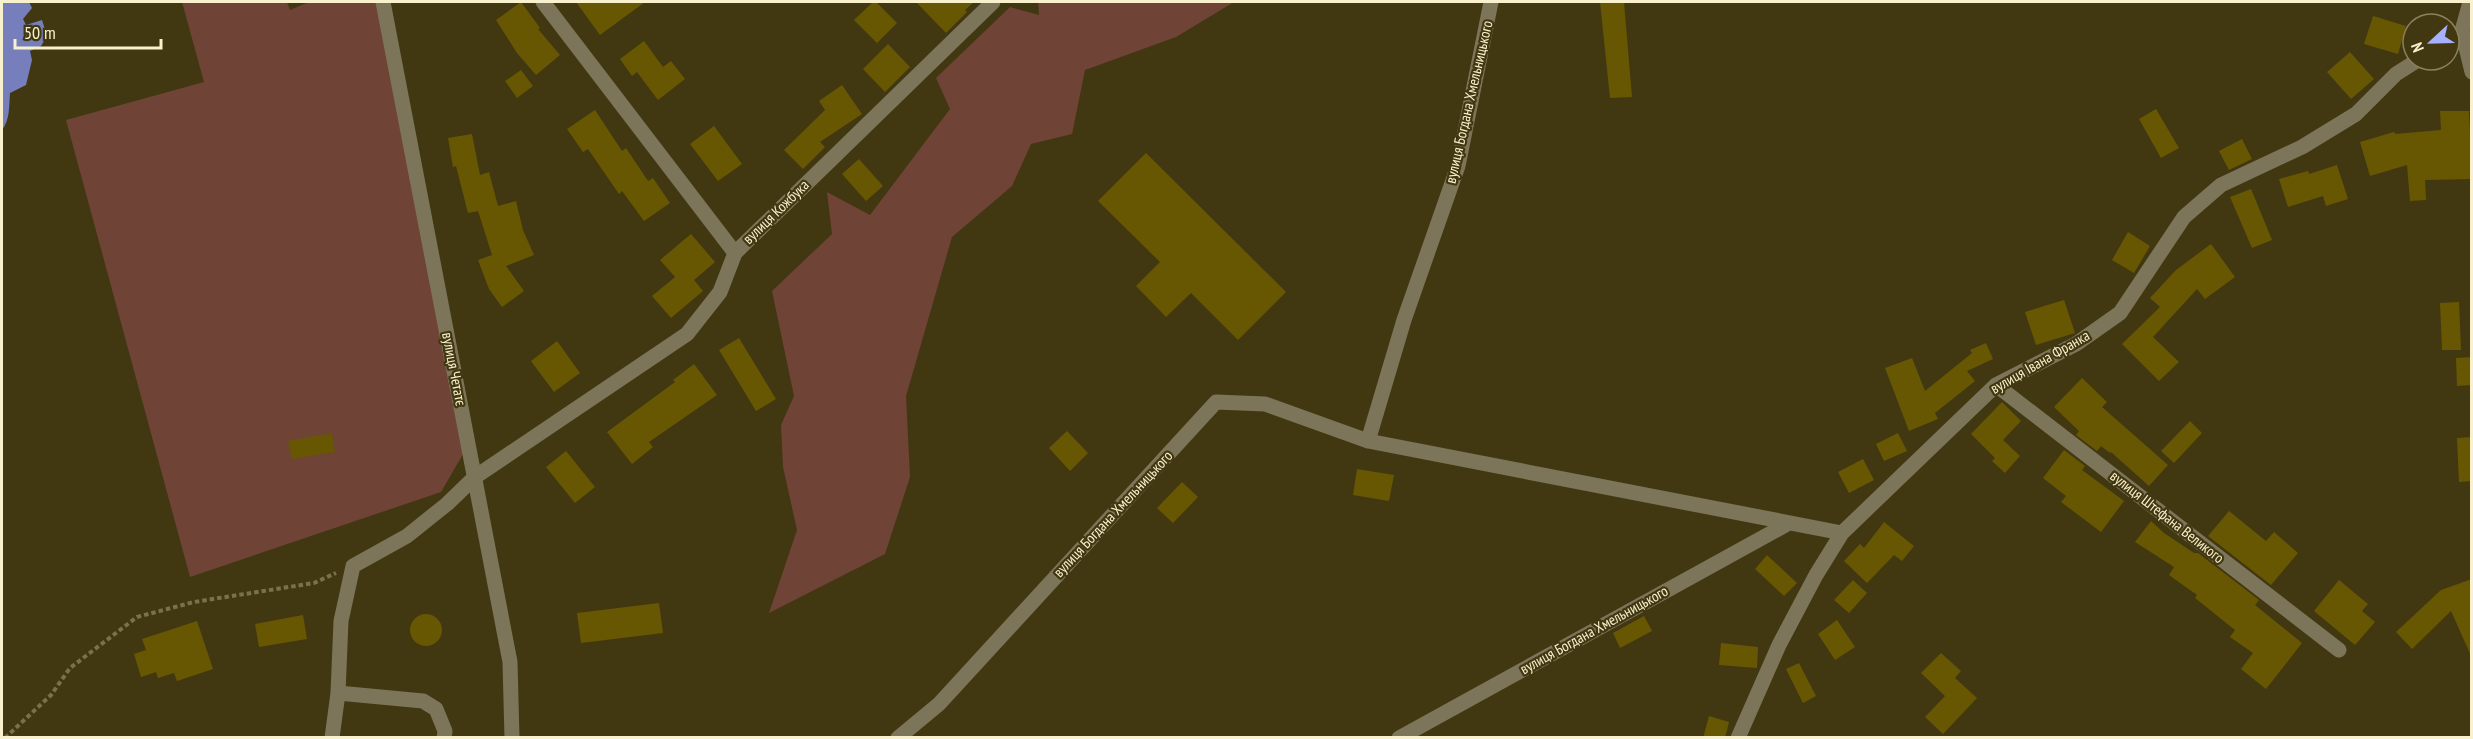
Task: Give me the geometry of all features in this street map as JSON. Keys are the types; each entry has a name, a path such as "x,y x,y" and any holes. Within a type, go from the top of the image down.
{"street":[{"name":"вулиця Четатє","path":"383,2 510,662 512,738"},
{"path":"543,2 735,252"},
{"name":"вулиця Кожбука","path":"353,566 407,536 447,504 475,477 687,334 720,292 735,252 993,2"},
{"name":"вулиця Богдана Хмельницького","path":"1368,441 1404,320 1458,166 1491,2"},
{"path":"2470,2 2463,31 2472,72"},
{"name":"вулиця Івана Франка","path":"1738,738 1779,645 1816,575 1842,533 1996,385 2076,344 2120,313 2184,217 2221,185 2302,147 2356,114 2401,71"},
{"name":"вулиця Штефана Великого","path":"1996,385 2339,650"},
{"name":"вулиця Богдана Хмельницького","path":"898,738 939,704 1216,402 1265,405 1368,441 1842,533"},
{"name":"вулиця Богдана Хмельницького","path":"1399,738 1789,523"},
{"path":"332,738 338,693 341,621 353,566"},
{"path":"338,693 423,702 436,709 445,731 444,738"}],"path":[{"path":"5,738 51,695 70,668 137,617 194,602 314,583 353,566"}],"shaded area":[{"path":"182,2 287,2 290,10 309,2 383,2 466,449 441,492 190,577 66,120 204,82"},
{"path":"1038,2 1234,2 1176,37 1085,70 1072,134 1031,144 1012,186 952,237 906,396 910,477 885,554 769,613 797,530 783,467 781,425 794,396 772,291 832,234 827,192 870,215 950,109 936,78 1010,7 1039,15"}],"water":[{"path":"2,2 29,2 32,8 23,19 26,25 42,20 47,36 41,46 30,51 32,60 26,85 10,93 8,117 2,130"}],"building":[{"path":"521,2 540,28 538,29 560,55 536,75 517,53 496,20"},
{"path":"576,2 645,2 600,35"},
{"path":"873,2 876,2 897,23 877,43 854,20"},
{"path":"916,2 974,2 946,33"},
{"path":"1600,2 1624,2 1632,97 1610,98"},
{"path":"2373,16 2401,24 2401,44 2398,54 2364,44"},
{"path":"644,41 663,67 671,61 685,79 658,100 637,72 632,76 620,59"},
{"path":"888,44 910,67 885,92 863,69"},
{"path":"2350,52 2374,79 2351,99 2327,72"},
{"path":"521,70 533,86 517,98 505,81"},
{"path":"842,85 862,114 820,142 825,147 803,169 784,150 825,110 819,101"},
{"path":"2156,109 2179,148 2161,158 2139,119"},
{"path":"595,110 622,151 626,148 648,181 653,178 670,203 644,221 622,191 619,194 588,149 583,152 567,129"},
{"path":"2440,111 2469,111 2472,179 2425,180 2426,200 2410,201 2407,165 2370,176 2360,142 2394,132 2395,134 2441,130"},
{"path":"714,126 742,164 718,181 690,144"},
{"path":"472,134 480,175 489,172 498,206 516,201 523,230 534,255 506,266 524,291 502,307 489,289 478,260 492,255 478,211 468,213 456,166 453,167 448,138"},
{"path":"2242,139 2252,159 2229,170 2219,151"},
{"path":"1146,153 1286,292 1238,340 1191,293 1166,317 1136,286 1160,262 1098,201"},
{"path":"859,159 883,186 866,201 842,174"},
{"path":"2337,165 2348,199 2326,206 2323,196 2288,207 2279,179 2308,171 2309,174"},
{"path":"2251,189 2272,240 2252,248 2230,197"},
{"path":"2128,232 2150,246 2134,273 2112,260"},
{"path":"691,234 715,262 694,280 703,291 671,318 652,296 675,277 660,260"},
{"path":"2211,244 2235,277 2205,299 2197,289 2153,337 2179,362 2159,381 2122,344 2160,307 2150,298 2176,270"},
{"path":"2064,300 2075,333 2036,345 2025,312"},
{"path":"2459,302 2461,350 2442,350 2440,303"},
{"path":"739,338 776,399 756,411 719,350"},
{"path":"557,341 580,373 554,392 531,361"},
{"path":"1986,343 1993,359 1967,371 1975,381 1935,413 1938,419 1909,431 1885,368 1912,358 1925,391 1972,353 1970,350"},
{"path":"2472,357 2472,385 2457,386 2456,358"},
{"path":"694,364 717,395 649,442 653,447 632,464 607,432 675,382 673,380"},
{"path":"2082,378 2107,402 2102,407 2168,465 2149,486 2111,452 2101,446 2097,451 2076,435 2079,431 2054,407"},
{"path":"2002,402 2021,421 2003,440 2020,456 2005,473 1992,461 1995,458 1971,434"},
{"path":"2190,421 2202,433 2174,463 2161,451"},
{"path":"1067,431 1088,453 1070,471 1049,448"},
{"path":"332,433 335,452 292,459 288,441"},
{"path":"1898,433 1907,451 1884,461 1876,444"},
{"path":"2472,437 2472,481 2459,482 2457,438"},
{"path":"2064,450 2085,466 2082,470 2124,501 2101,532 2061,502 2066,496 2043,478"},
{"path":"566,451 595,487 575,503 546,467"},
{"path":"1863,459 1874,480 1849,493 1838,472"},
{"path":"1357,469 1394,475 1389,501 1353,495"},
{"path":"1182,482 1198,497 1173,523 1157,508"},
{"path":"2229,511 2266,541 2274,532 2298,553 2271,585 2208,536"},
{"path":"2151,521 2164,533 2194,553 2198,553 2259,600 2255,605 2302,643 2266,689 2241,669 2253,653 2230,637 2235,630 2195,598 2197,595 2169,575 2174,567 2135,542"},
{"path":"1884,522 1914,546 1902,561 1894,555 1867,583 1844,561 1860,544 1864,548"},
{"path":"1767,555 1797,583 1784,596 1755,569"},
{"path":"2472,579 2472,658 2451,611 2412,649 2396,632 2441,590"},
{"path":"1853,580 1867,593 1849,613 1834,600"},
{"path":"2339,580 2368,604 2362,611 2375,622 2355,645 2314,611"},
{"path":"659,603 663,633 581,643 577,613"},
{"path":"426,614 438,618 442,630 438,642 426,646 414,642 410,630 414,618"},
{"path":"303,615 307,639 259,647 255,624"},
{"path":"1644,616 1652,631 1620,648 1613,633"},
{"path":"1837,620 1855,647 1835,660 1818,634"},
{"path":"197,621 213,669 177,681 174,673 158,678 156,672 141,677 134,654 146,650 142,639"},
{"path":"1721,643 1758,647 1757,668 1719,665"},
{"path":"1941,653 1961,671 1955,678 1977,698 1943,734 1925,717 1945,696 1921,673"},
{"path":"1799,663 1816,696 1803,703 1786,669"},
{"path":"1709,716 1729,722 1725,738 1703,738"}]}
